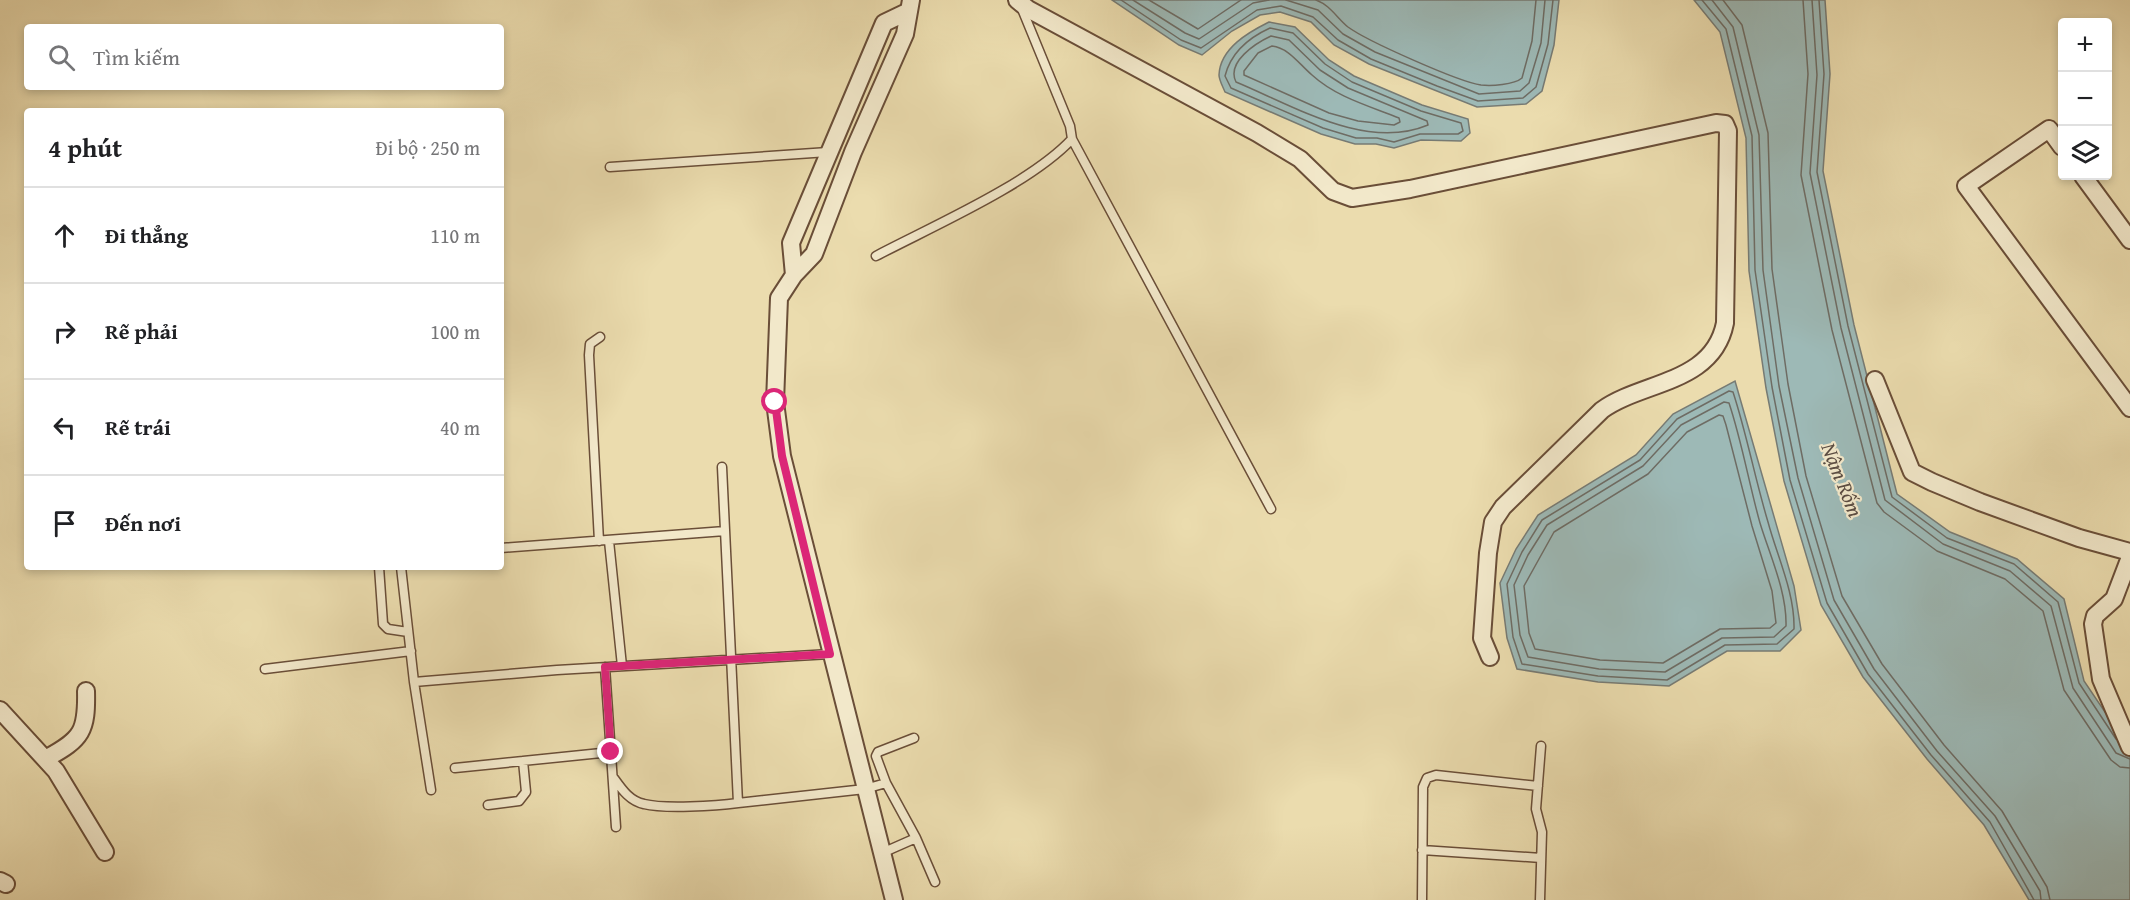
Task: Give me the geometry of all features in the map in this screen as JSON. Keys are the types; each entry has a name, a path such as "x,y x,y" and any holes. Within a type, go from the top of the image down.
{"street":[{"path":"1018,1 1028,9 1300,159 1333,191 1352,198 1410,189 1635,139 1716,123 1725,124 1728,131 1728,165 1725,323 1722,341 1714,351 1677,378 1619,397 1602,410 1503,507 1493,522 1488,554 1482,638 1490,657"},
{"path":"795,275 792,243 828,152 884,23 909,6"},
{"path":"894,900 830,654 782,456 775,402 779,298 814,254 853,152 905,34 909,6"},
{"path":"2058,141 2049,129 1966,186 2130,408"},
{"path":"2086,180 2130,240"},
{"path":"1875,380 1912,472 1932,483 2129,557 2121,598 2095,616 2093,634 2101,679 2130,747"},
{"path":"46,758 73,742 83,730 86,718 86,691"},
{"path":"0,710 46,758 68,788 105,852"}],"lane":[{"path":"1018,1 1070,126 1072,139 1271,509"},
{"path":"876,256 1004,188 1061,151 1072,139"},
{"path":"610,167 828,152"},
{"path":"599,541 589,355 590,344 600,337"},
{"path":"722,467 738,803"},
{"path":"504,548 725,531"},
{"path":"609,541 622,666"},
{"path":"380,570 383,624 388,629 408,632"},
{"path":"401,570 414,682 431,790"},
{"path":"265,669 411,651"},
{"path":"414,682 605,667 830,654"},
{"path":"605,667 616,827"},
{"path":"914,738 878,752 876,756 886,783 916,838 934,882"},
{"path":"1540,900 1542,832 1536,809 1541,746"},
{"path":"455,768 611,752"},
{"path":"488,805 519,801 526,792 523,761"},
{"path":"613,777 622,791 644,804 716,806 865,789 886,783"},
{"path":"1422,900 1424,787 1429,777 1538,786"},
{"path":"881,853 916,838"},
{"path":"1422,850 1541,858"}],"water":[{"path":"1112,0 1559,0 1554,45 1542,91 1526,104 1477,107 1369,64 1334,45 1311,22 1280,12 1260,15 1232,31 1202,55 1179,45"},
{"name":"Nậm Rốm","path":"1694,0 1825,0 1830,74 1823,171 1854,325 1897,494 1950,532 2017,559 2064,599 2084,681 2130,749 2130,900 2029,900 1984,825 1927,759 1863,677 1821,605 1784,481 1766,388 1749,271 1746,138 1720,32"},
{"path":"1269,22 1295,27 1329,60 1354,76 1422,105 1468,119 1470,133 1461,141 1421,140 1394,148 1376,144 1355,144 1321,134 1225,92 1219,75 1224,57 1237,42"},
{"path":"1735,381 1794,586 1801,630 1780,651 1727,651 1669,686 1598,682 1517,669 1507,638 1500,583 1516,549 1538,515 1636,455 1673,414"}],"route":[{"path":"611,752 605,667 830,654 782,456 775,402"}]}
